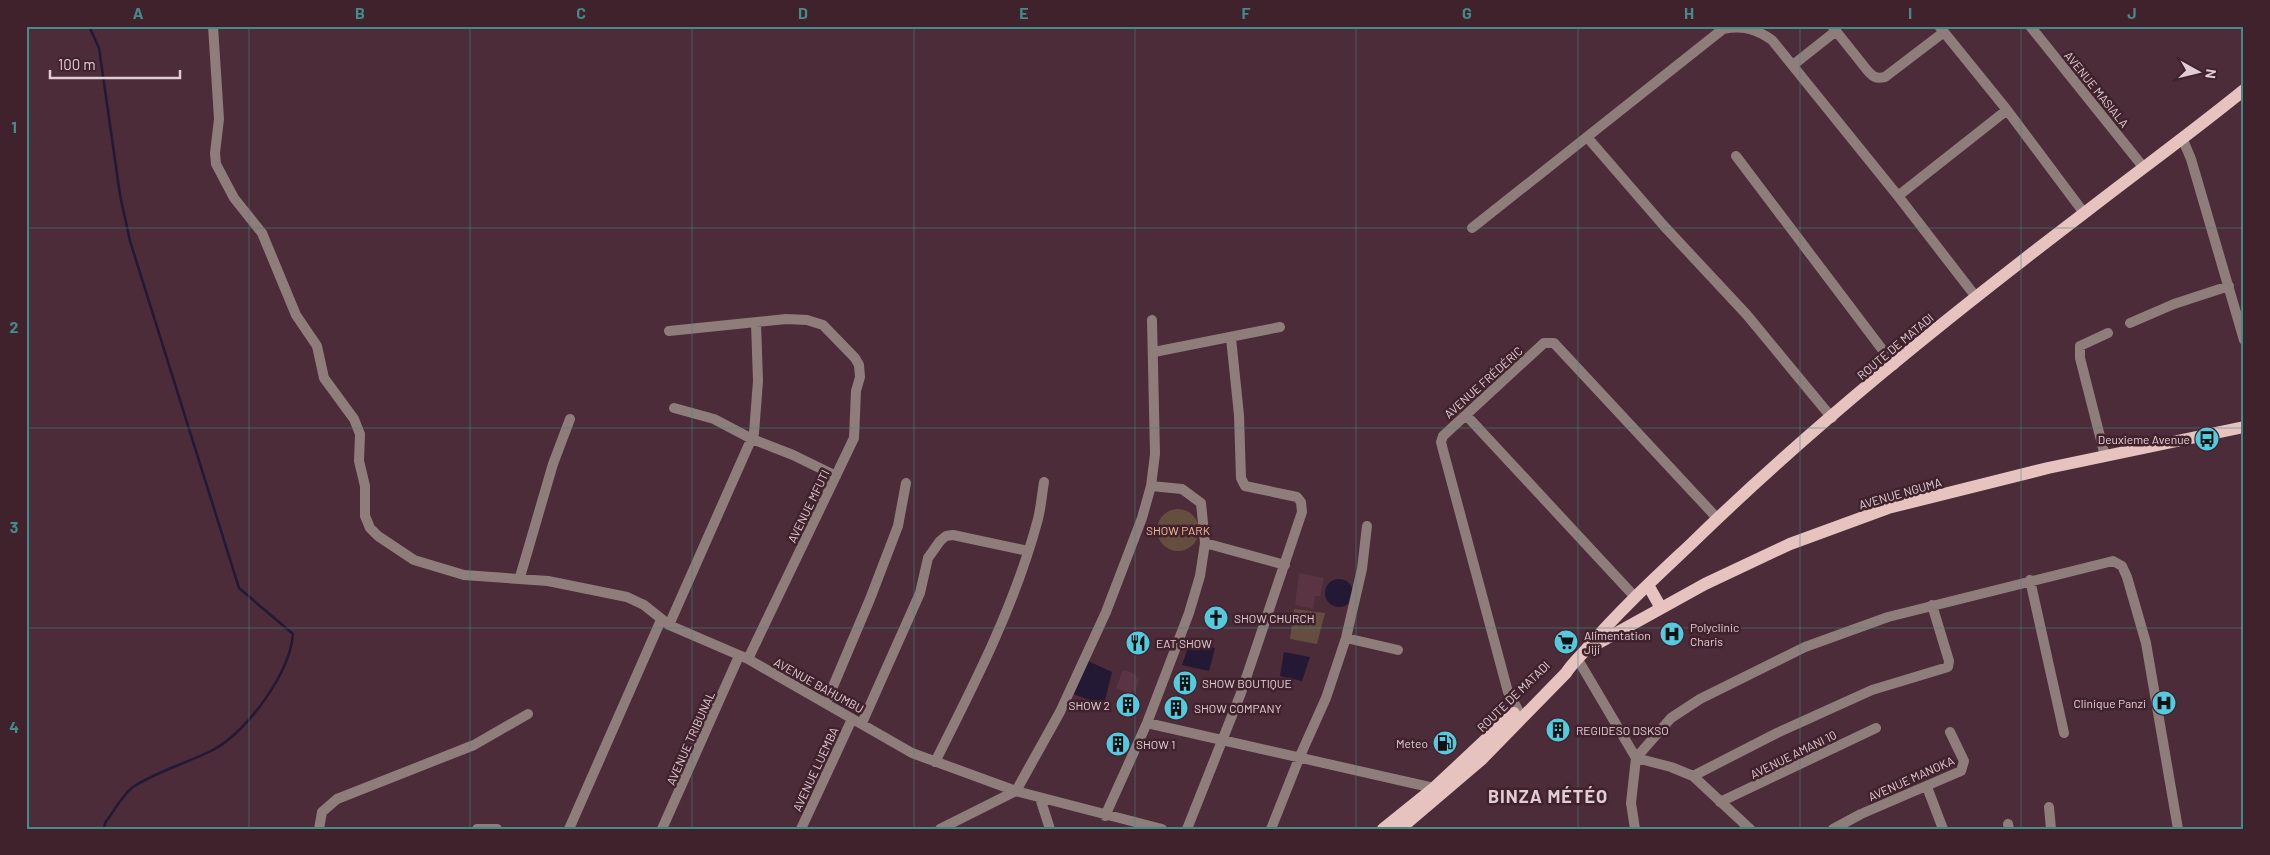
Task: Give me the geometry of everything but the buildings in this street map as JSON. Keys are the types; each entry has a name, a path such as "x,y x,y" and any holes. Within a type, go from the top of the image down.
{"main road":[{"name":"ROUTE DE MATADI","path":"1383,829 1434,788 1481,760 1566,673 1610,622 1717,518 1894,364 2084,213 2183,140 2244,90"},
{"name":"AVENUE NGUMA","path":"1579,656 1661,608 1790,544 1888,508 2048,468 2244,427"},
{"path":"1648,585 1661,608"},
{"name":"ROUTE DE MATADI","path":"1400,829 1453,778 1518,710 1565,666 1579,656"}],"street":[{"name":"AVENUE BAHUMBU","path":"213,26 219,119 214,153 216,164 234,198 262,233 296,315 317,346 324,378 354,418 360,434 359,461 365,486 365,516 370,528 378,536 414,560 464,576 548,580 627,597 644,605 665,623 743,657 912,753 1016,791 1105,816 1162,829"},
{"name":"AVENUE MASIALA","path":"2030,26 2144,168"},
{"path":"1472,228 1723,29 1746,27 1760,32 1772,40 1898,196 1976,298"},
{"path":"1793,66 1834,29 1873,77 1878,78 1885,76 1942,29 2007,110 2084,213"},
{"path":"1898,196 2007,110"},
{"path":"1587,137 1664,226 1747,315 1832,418"},
{"path":"2183,140 2244,340"},
{"path":"1736,156 1894,364"},
{"path":"2130,323 2174,304 2229,286"},
{"name":"AVENUE MFUTI","path":"743,657 854,438 856,390 860,377 859,365 855,358 823,325 808,320 786,319 756,323"},
{"path":"940,829 1016,791 1060,712 1106,612 1142,518 1151,486 1155,454 1152,320"},
{"path":"569,829 752,439 758,381 756,323 669,331"},
{"path":"1154,352 1280,327"},
{"path":"2105,456 2080,358 2080,346 2108,333"},
{"path":"1187,829 1222,741 1302,512 1302,502 1297,497 1245,486 1241,478 1239,415 1231,338"},
{"name":"AVENUE FRÉDÉRIC","path":"1518,710 1508,692 1441,442 1443,436 1544,343 1554,343 1717,518"},
{"path":"674,408 714,419 752,439 793,455 836,476"},
{"path":"1466,416 1635,597"},
{"path":"520,578 553,464 570,419"},
{"path":"935,762 988,657 1028,551 1038,518 1044,482"},
{"path":"826,703 870,599 898,526 906,483"},
{"path":"1105,816 1147,723 1188,613 1200,576 1205,543 1201,503 1192,494 1182,489 1151,486"},
{"path":"1271,829 1300,756 1326,698 1346,638 1362,569 1367,526"},
{"path":"862,723 920,593 928,558 940,541 946,536 953,535 1028,551"},
{"path":"1205,543 1285,565"},
{"path":"1635,829 1631,803 1636,758 1671,718 1700,700 1805,647 1888,617 1932,604 2113,561 2122,566 2146,643 2178,829"},
{"path":"2030,580 2064,733"},
{"path":"1693,776 1872,690 1948,668 1949,662 1932,604"},
{"path":"1346,638 1398,650"},
{"path":"1579,656 1636,758 1671,767 1693,776 1750,829"},
{"name":"AVENUE TRIBUNAL","path":"662,829 743,657"},
{"path":"319,829 322,812 337,798 474,745 528,714"},
{"name":"AVENUE LUEMBA","path":"801,829 852,719"},
{"path":"1147,723 1222,741 1300,756 1434,788"},
{"name":"AVENUE AMANI 10","path":"1720,802 1876,728"},
{"name":"AVENUE MANOKA","path":"1833,829 1861,814 1961,770 1964,766 1964,761 1950,732"},
{"path":"1926,787 1943,829"},
{"path":"1040,798 1050,829"},
{"path":"2049,807 2051,829"},
{"path":"477,829 496,829"}],"shaded area":[{"path":"1299,573 1324,578 1320,596 1315,596 1313,609 1295,605"},
{"path":"1339,579 1349,583 1353,593 1349,603 1339,607 1329,603 1325,593 1329,583"},
{"path":"1190,642 1215,648 1209,671 1182,665"},
{"path":"1284,652 1310,657 1302,681 1280,676"},
{"path":"1088,661 1112,672 1104,705 1073,694"},
{"path":"1123,670 1133,673 1139,679 1135,692 1132,690 1131,694 1116,688"}],"green space":[{"name":"SHOW PARK","path":"1182,509 1190,512 1196,518 1199,530 1196,542 1190,548 1174,551 1166,548 1160,542 1157,526 1160,518 1166,512"},
{"path":"1294,609 1325,613 1317,644 1290,639"}],"waterway":[{"path":"89,26 99,48 120,195 130,241 239,588 293,634 284,666 275,683 265,700 239,730 213,750 152,776 133,787 118,804 105,823 104,829"}],"place":[{"name":"Deuxieme Avenue","path":"2207,439"},
{"name":"SHOW CHURCH","path":"1216,618"},
{"name":"Polyclinic Charis","path":"1672,634"},
{"name":"Alimentation Jiji","path":"1566,642"},
{"name":"EAT SHOW","path":"1138,643"},
{"name":"SHOW BOUTIQUE","path":"1185,683"},
{"name":"Clinique Panzi","path":"2164,703"},
{"name":"SHOW 2","path":"1128,705"},
{"name":"SHOW COMPANY","path":"1176,708"},
{"name":"REGIDESO DSKSO","path":"1558,730"},
{"name":"Meteo","path":"1445,743"},
{"name":"SHOW 1","path":"1118,744"}],"district":[{"name":"BINZA MÉTÉO","path":"1548,796"}]}
